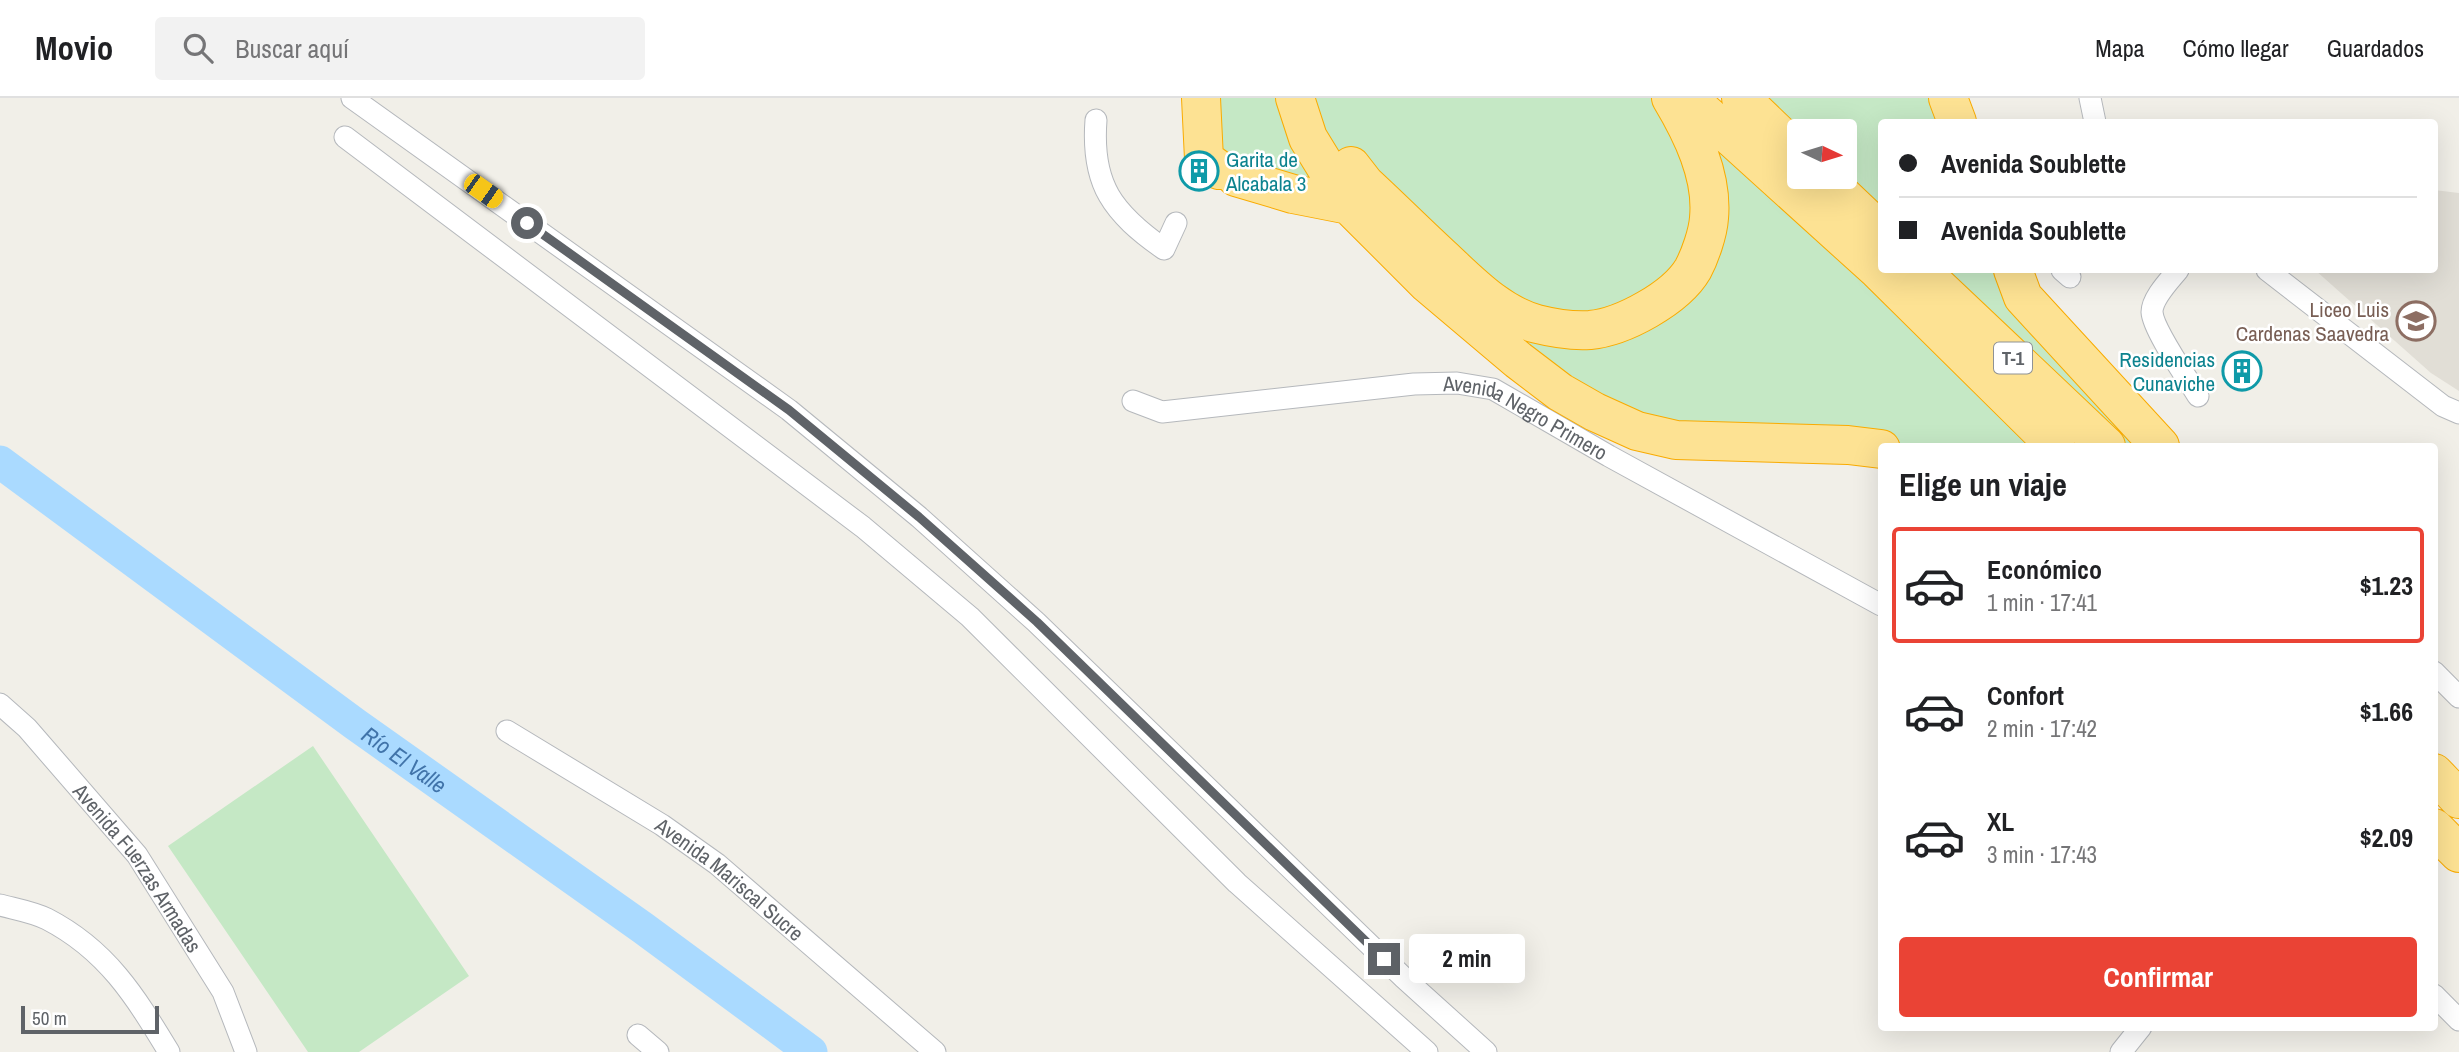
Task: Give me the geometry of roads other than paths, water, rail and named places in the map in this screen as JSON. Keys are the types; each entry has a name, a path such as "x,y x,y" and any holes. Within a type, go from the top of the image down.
{"highway":[{"path":"1201,98 1220,169 1293,194 1349,205"},
{"path":"1295,98 1308,138 1349,205 1428,284 1560,392 1637,431 1676,440 1836,444 1878,449"},
{"path":"1321,98 1327,129 1337,148 1365,184 1485,297 1535,323 1591,330 1640,314 1660,300 1692,269 1700,247 1709,219 1706,180 1693,140 1671,98"},
{"name":"T-1","path":"1688,98 1878,270"},
{"path":"1741,98 1787,142"},
{"path":"1948,98 1956,119"},
{"path":"1836,189 1878,229"},
{"name":"T-1","path":"1881,273 2053,443"},
{"name":"T-1","path":"1923,273 2103,443"},
{"path":"2014,273 2023,297 2157,443"},
{"path":"2438,777 2459,799"},
{"path":"2438,832 2459,853"}],"street":[{"path":"352,98 789,410 919,517 1037,622 1404,978 1486,1052"},
{"path":"2090,98 2094,119"},
{"path":"1096,120 1096,162 1109,197 1121,214 1137,230 1164,249 1176,223"},
{"path":"345,136 786,468 926,578 970,617 1237,883 1427,1052"},
{"path":"2176,273 2155,303 2152,313 2198,396"},
{"path":"2271,273 2443,406 2459,413"},
{"name":"Avenida Negro Primero","path":"1133,401 1162,412 1414,384 1457,383 1493,390 1878,604"},
{"path":"2438,676 2459,697"},
{"name":"Avenida Fuerzas Armadas","path":"0,705 27,728 136,855 223,992 246,1052"},
{"name":"Avenida Mariscal Sucre","path":"507,731 662,825 717,864 935,1052"},
{"path":"0,905 44,917 78,938 106,961 140,1004 169,1052"},
{"path":"2438,999 2459,1020"},
{"path":"2121,1052 2138,1031"},
{"path":"638,1035 658,1052"}],"waterway":[{"name":"Río El Valle","path":"0,462 355,724 643,928 811,1052"}],"place":[{"name":"Garita de Alcabala 3","path":"1199,171"},
{"name":"Liceo Luis Cardenas Saavedra","path":"2416,321"},
{"name":"Residencias Cunaviche","path":"2242,371"}]}
